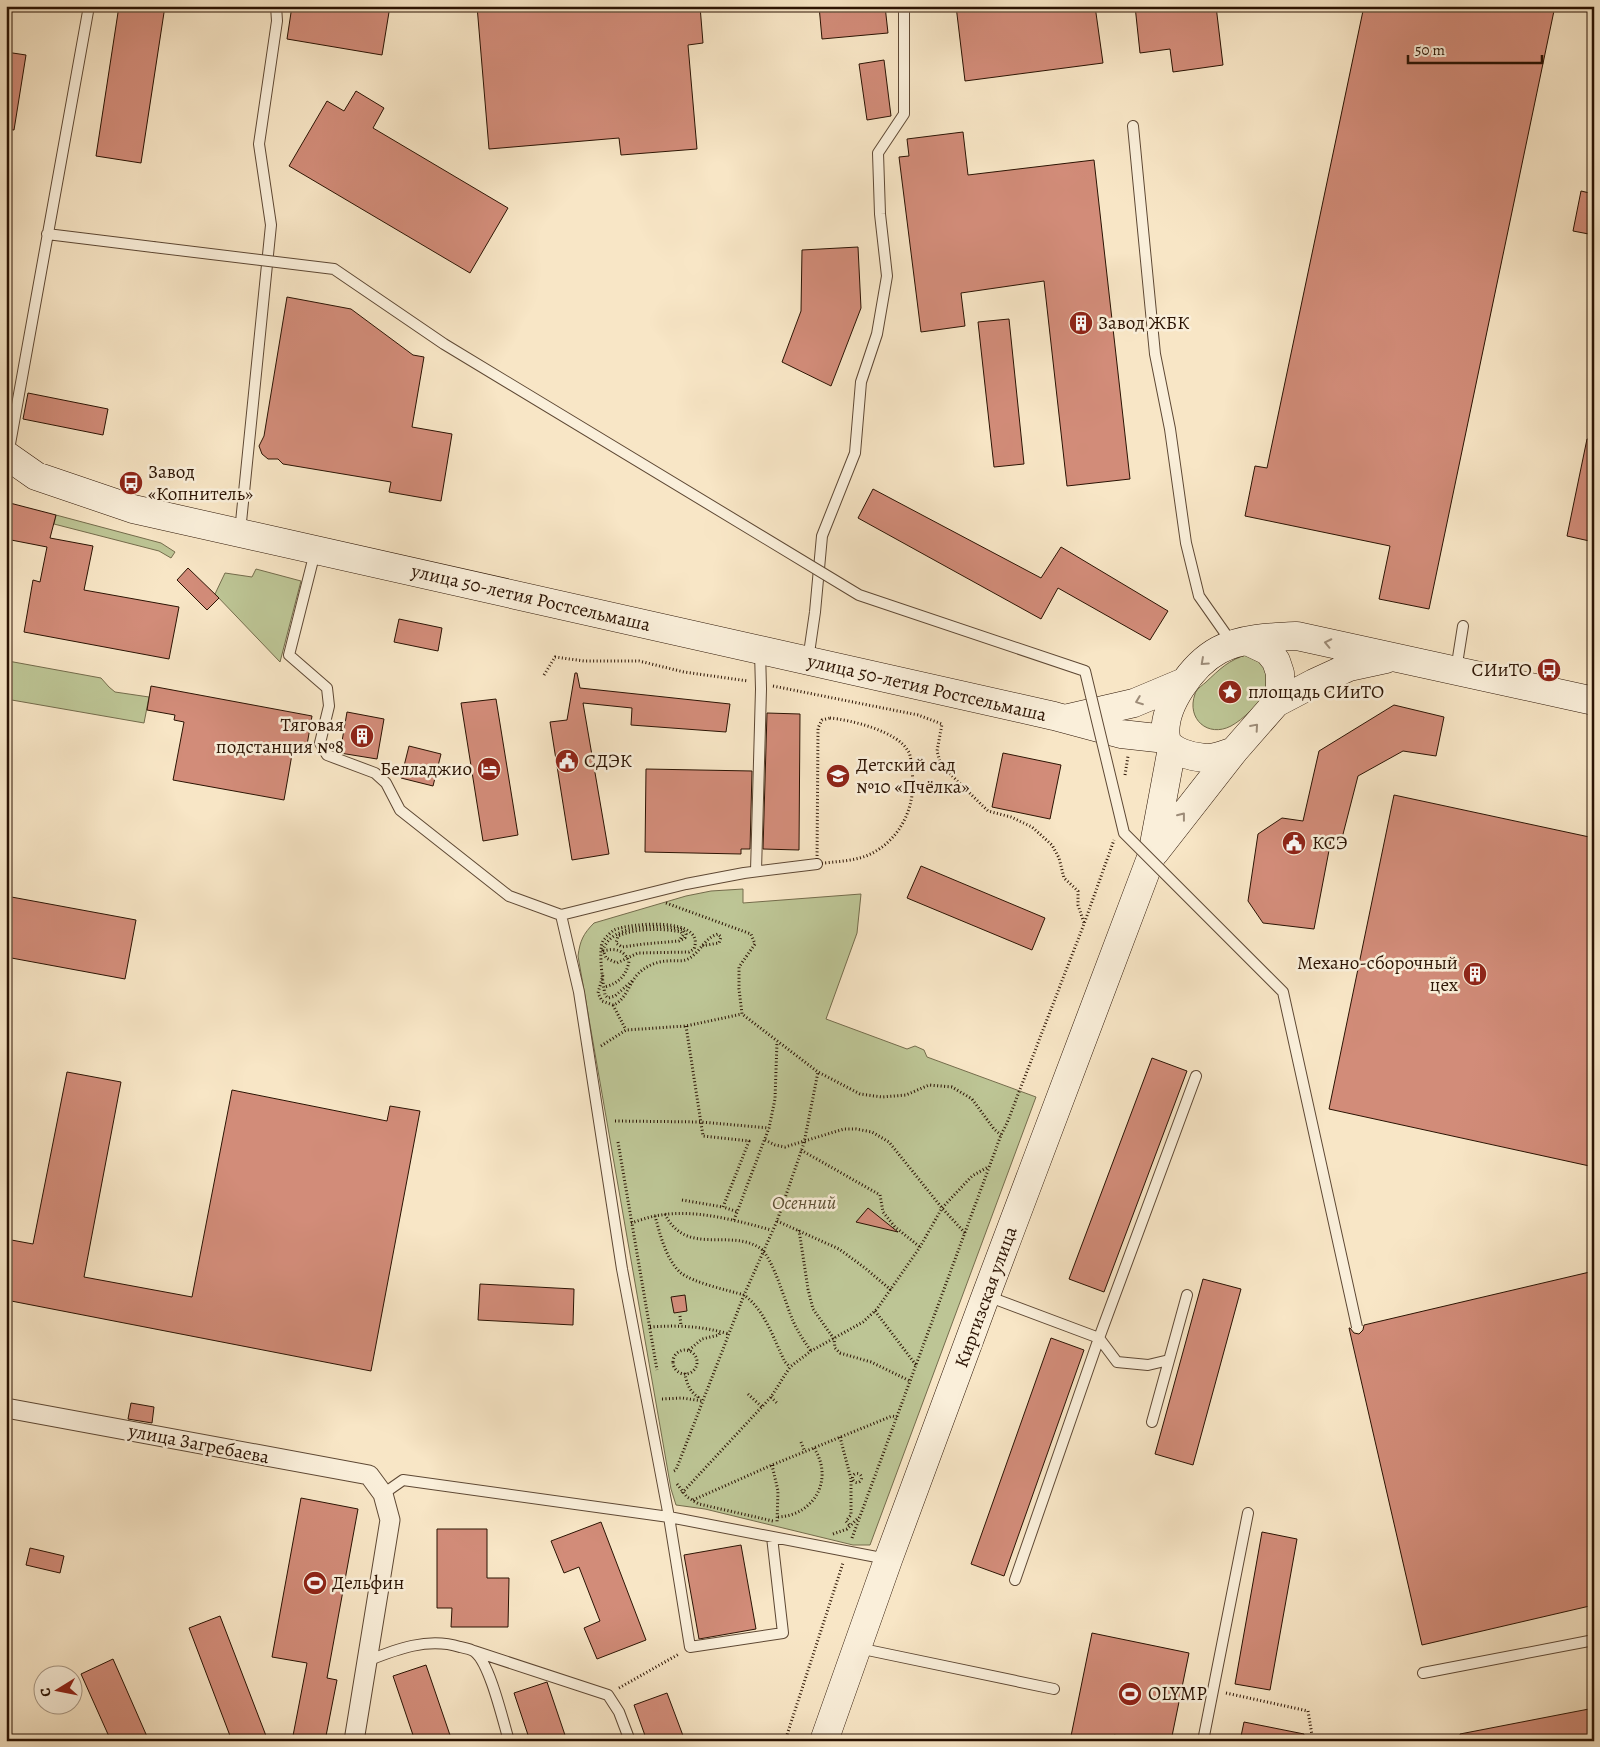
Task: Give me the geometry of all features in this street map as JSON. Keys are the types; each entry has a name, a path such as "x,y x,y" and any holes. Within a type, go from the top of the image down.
{"main road":[{"name":"улица 50-летия Ростсельмаша","path":"7,455 36,476 133,509 1066,719 1121,734 1169,744"},
{"path":"1066,719 1134,703 1184,682 1217,651 1240,643 1273,637 1297,636 1594,701"},
{"path":"1240,643 1268,652 1276,661 1280,673 1280,689 1276,703"},
{"path":"1152,855 1234,751 1276,703 1349,667 1393,657"},
{"path":"1152,855 1169,744 1168,717 1184,682"},
{"path":"1169,744 1186,754 1205,758 1234,751"},
{"name":"Киргизская улица","path":"824,1741 888,1560 986,1295 1152,855"}],"street":[{"name":"улица Загребаева","path":"6,1408 369,1475 383,1494"},
{"path":"354,1741 390,1520 383,1494"}],"lane":[{"path":"7,455 89,6"},
{"path":"240,533 271,225 259,144 277,21 276,6"},
{"path":"808,661 815,612 822,536 855,453 861,382 877,334 887,276 880,214 878,153 904,114 904,6"},
{"path":"1133,126 1155,354 1170,429 1186,542 1199,596 1240,643"},
{"path":"47,234 334,269 444,344 859,595 1085,671 1124,833 1283,992 1357,1326"},
{"path":"316,550 289,655 327,688 329,706 320,743 327,755 375,773 386,783 400,810 509,896 561,915 659,890 756,871 816,864"},
{"path":"1456,671 1463,626"},
{"path":"756,871 761,684 760,650"},
{"path":"561,915 579,992 622,1269 669,1517 690,1647 783,1633 772,1537"},
{"path":"1015,1580 1100,1338 1196,1076"},
{"path":"986,1295 1100,1338 1117,1362 1148,1365 1169,1360"},
{"path":"1152,1422 1187,1295"},
{"path":"383,1494 403,1480 669,1517 888,1560"},
{"path":"1203,1741 1248,1513"},
{"path":"1423,1673 1594,1640"},
{"path":"367,1661 402,1647 431,1643 455,1645 608,1695 619,1712 630,1741"},
{"path":"857,1648 1054,1689"},
{"path":"474,1651 486,1666 509,1741"}],"path":[{"path":"544,676 555,656 584,661 639,662 918,715 942,724 937,751 941,765 988,811 1011,817 1032,827 1052,845 1060,858 1064,878 1078,891 1078,906 1084,924"},
{"path":"830,718 851,720 892,736 908,751 913,775 910,809 898,832 876,851 859,858 816,864 818,728 822,720 830,718"},
{"path":"1124,780 1132,735"},
{"path":"785,1741 847,1552 896,1417 1001,1135 1084,924 1116,834"},
{"path":"659,890 665,903 752,934 755,944 739,967 742,1014 818,1072 860,1094 882,1098 906,1095 929,1084 952,1088 972,1099 994,1129 1001,1135"},
{"path":"632,981 613,997 606,996 601,948 604,940 613,931 642,925 686,928 691,931 694,937 695,946 690,952 638,953 615,963 606,958 603,952 605,944 614,935 638,928 664,928 685,931 686,936 679,941 622,947 617,945 616,940 621,934 656,930 680,932 683,935 679,941"},
{"path":"613,1005 621,1001 638,973 649,966 660,962 684,960 693,956 701,946 716,934 721,937 719,944 701,946"},
{"path":"603,952 617,950 624,953 628,958 628,966 623,976 615,984 604,987"},
{"path":"603,974 598,993 602,1001 613,1005 626,1030"},
{"path":"601,1046 626,1030 686,1026 742,1014"},
{"path":"686,1026 703,1136 749,1141 723,1207"},
{"path":"599,1037 603,1055"},
{"path":"734,1220 769,1128 775,1099 777,1041"},
{"path":"674,1471 744,1295 776,1221 804,1141 818,1072"},
{"path":"616,1130 615,1120 701,1122 769,1128"},
{"path":"765,1140 780,1146 789,1146 844,1129 872,1132 889,1142 942,1208 965,1233"},
{"path":"618,1139 657,1372"},
{"path":"801,1150 880,1195 883,1212 894,1227 920,1247"},
{"path":"683,1492 771,1397 790,1367 811,1351 864,1322 875,1311 920,1247 942,1208 972,1176 989,1167"},
{"path":"682,1200 723,1207 738,1212"},
{"path":"631,1222 664,1214 705,1216 734,1220 771,1230"},
{"path":"664,1214 672,1226 686,1236 750,1243 763,1250 775,1272 793,1322 811,1351"},
{"path":"654,1216 668,1254 682,1273 692,1279 744,1295 750,1299 761,1313 785,1362 790,1367"},
{"path":"776,1221 840,1249 890,1290"},
{"path":"799,1230 813,1309 834,1339 835,1348 840,1353 871,1362 910,1380"},
{"path":"875,1311 916,1365"},
{"path":"680,1316 681,1326"},
{"path":"650,1327 702,1327 729,1334"},
{"path":"697,1400 698,1397 691,1390 685,1374 676,1369 673,1357 679,1351 689,1350 698,1341 706,1337 719,1335 720,1332"},
{"path":"685,1374 694,1369 697,1362 694,1354 689,1350"},
{"path":"660,1390 663,1408"},
{"path":"748,1394 762,1407"},
{"path":"771,1397 778,1404"},
{"path":"662,1399 682,1398 703,1401"},
{"path":"693,1500 840,1437 892,1416 896,1417"},
{"path":"840,1437 852,1479 852,1515 846,1521 850,1526"},
{"path":"801,1442 806,1452"},
{"path":"778,1517 801,1511 818,1493 822,1479 822,1466 814,1448"},
{"path":"672,1462 676,1483 686,1497 699,1504 786,1524"},
{"path":"772,1465 778,1491 777,1522"},
{"path":"828,1534 840,1532 850,1526 860,1516"},
{"path":"608,1695 690,1647"},
{"path":"1213,1690 1308,1710 1313,1741"}],"green space":[{"path":"56,515 161,543 175,552 171,558 159,551 54,524"},
{"path":"256,569 301,581 280,662 215,594 225,573 252,577"},
{"path":"1249,654 1267,665 1266,696 1245,716 1231,726 1214,730 1207,728 1196,718 1193,703 1196,693 1200,687 1225,666 1235,659"},
{"path":"6,661 101,678 115,692 149,697 144,723 6,699"},
{"name":"Осенний","path":"743,889 743,903 861,894 857,933 826,1019 907,1049 915,1046 924,1050 927,1057 1036,1097 870,1545 853,1545 705,1509 676,1505 671,1489 578,956 583,938 594,923 686,896 711,891"}],"building":[{"path":"119,6 165,6 141,163 96,156"},
{"path":"292,6 390,6 382,55 287,39"},
{"path":"477,6 700,6 703,43 688,45 697,149 621,155 619,138 489,149"},
{"path":"819,6 885,6 888,33 822,39"},
{"path":"956,6 1095,6 1103,63 965,81"},
{"path":"1135,6 1216,6 1223,65 1173,72 1170,49 1140,53"},
{"path":"1364,6 1555,6 1429,609 1379,599 1390,546 1245,516 1255,466 1267,468"},
{"path":"6,52 26,55 14,130 6,129"},
{"path":"884,60 891,116 867,120 859,64"},
{"path":"356,91 384,108 373,128 508,208 470,273 289,166 327,101 344,111"},
{"path":"963,132 968,175 1094,160 1130,479 1067,486 1044,281 961,293 965,326 921,332 899,157 909,156 907,139"},
{"path":"1581,191 1594,194 1594,235 1573,231"},
{"path":"858,247 861,308 831,386 782,362 801,311 802,250"},
{"path":"287,297 351,309 413,355 424,357 412,427 452,434 441,501 389,492 391,482 283,464 278,459 268,459 262,454 259,446 264,436"},
{"path":"1009,319 1024,464 994,467 978,322"},
{"path":"28,393 108,409 103,435 23,419"},
{"path":"1587,439 1594,440 1594,542 1567,536"},
{"path":"873,489 1041,578 1061,547 1168,611 1150,640 1058,588 1041,619 858,518"},
{"path":"6,502 56,515 50,538 93,546 84,590 179,607 169,659 24,632 33,580 40,582 47,547 6,539"},
{"path":"188,568 219,598 207,610 177,580"},
{"path":"399,619 442,628 438,651 394,642"},
{"path":"575,673 577,673 580,688 730,704 726,732 631,725 632,708 583,703 609,854 572,860 550,722 567,720"},
{"path":"151,686 312,716 307,745 294,743 284,800 173,780 184,722 174,720 175,715 147,710"},
{"name":"Белладжио","path":"496,699 518,835 483,841 461,703"},
{"path":"1394,705 1444,717 1436,756 1403,751 1358,776 1341,842 1331,840 1314,929 1263,923 1248,901 1258,834 1282,818 1303,821 1319,751"},
{"name":"Тяговая подстанция №8","path":"347,712 384,719 377,759 340,753"},
{"path":"767,713 800,714 799,850 763,849"},
{"path":"409,746 441,754 433,786 401,778"},
{"path":"1003,753 1061,765 1050,819 992,807"},
{"path":"646,769 752,771 750,849 741,849 741,854 645,852"},
{"name":"Механо-сборочный цех","path":"1394,795 1594,838 1594,1167 1329,1109"},
{"path":"921,866 1045,918 1032,950 907,898"},
{"path":"6,896 136,920 125,979 6,957"},
{"path":"1152,1058 1187,1071 1104,1292 1069,1279"},
{"path":"67,1072 121,1082 84,1277 192,1297 232,1090 387,1121 390,1106 420,1111 371,1371 6,1300 6,1239 33,1244"},
{"path":"868,1208 898,1232 856,1222"},
{"path":"1594,1271 1594,1605 1422,1645 1349,1328 1354,1333 1359,1334 1363,1330 1364,1325"},
{"path":"1203,1279 1241,1289 1193,1465 1155,1454"},
{"path":"480,1284 574,1289 573,1325 478,1320"},
{"path":"685,1295 687,1311 674,1313 671,1297"},
{"path":"1051,1338 1084,1350 1004,1576 971,1564"},
{"path":"131,1403 154,1407 152,1423 128,1419"},
{"name":"Дельфин","path":"301,1498 358,1509 327,1678 337,1680 325,1741 292,1741 307,1663 272,1657"},
{"path":"601,1522 646,1640 597,1659 584,1628 600,1621 579,1567 564,1573 551,1541"},
{"path":"437,1529 487,1529 487,1578 509,1578 508,1627 451,1627 452,1608 437,1608"},
{"path":"1262,1532 1297,1539 1270,1690 1235,1684"},
{"path":"741,1545 756,1629 699,1639 684,1555"},
{"path":"30,1548 64,1556 60,1573 26,1565"},
{"path":"220,1616 268,1741 232,1741 189,1628"},
{"name":"OLYMP","path":"1092,1633 1189,1653 1171,1741 1141,1741 1114,1735 1113,1741 1070,1741"},
{"path":"113,1659 149,1741 111,1741 82,1674"},
{"path":"426,1665 452,1741 415,1741 393,1676"},
{"path":"547,1682 567,1741 530,1741 514,1693"},
{"path":"667,1693 685,1741 647,1741 634,1705"},
{"path":"1594,1708 1594,1741 1460,1741 1460,1734"},
{"path":"1244,1722 1304,1734 1303,1741 1240,1741"}],"place":[{"name":"Завод ЖБК","path":"1081,323"},
{"name":"Завод «Копнитель»","path":"131,483"},
{"name":"СИиТО","path":"1549,670"},
{"name":"площадь СИиТО","path":"1230,692"},
{"name":"Тяговая подстанция №8","path":"362,736"},
{"name":"СДЭК","path":"567,761"},
{"name":"Белладжио","path":"489,769"},
{"name":"Детский сад №10 «Пчёлка»","path":"838,776"},
{"name":"КСЭ","path":"1294,843"},
{"name":"Механо-сборочный цех","path":"1475,974"},
{"name":"Дельфин","path":"315,1583"},
{"name":"OLYMP","path":"1130,1694"}]}
